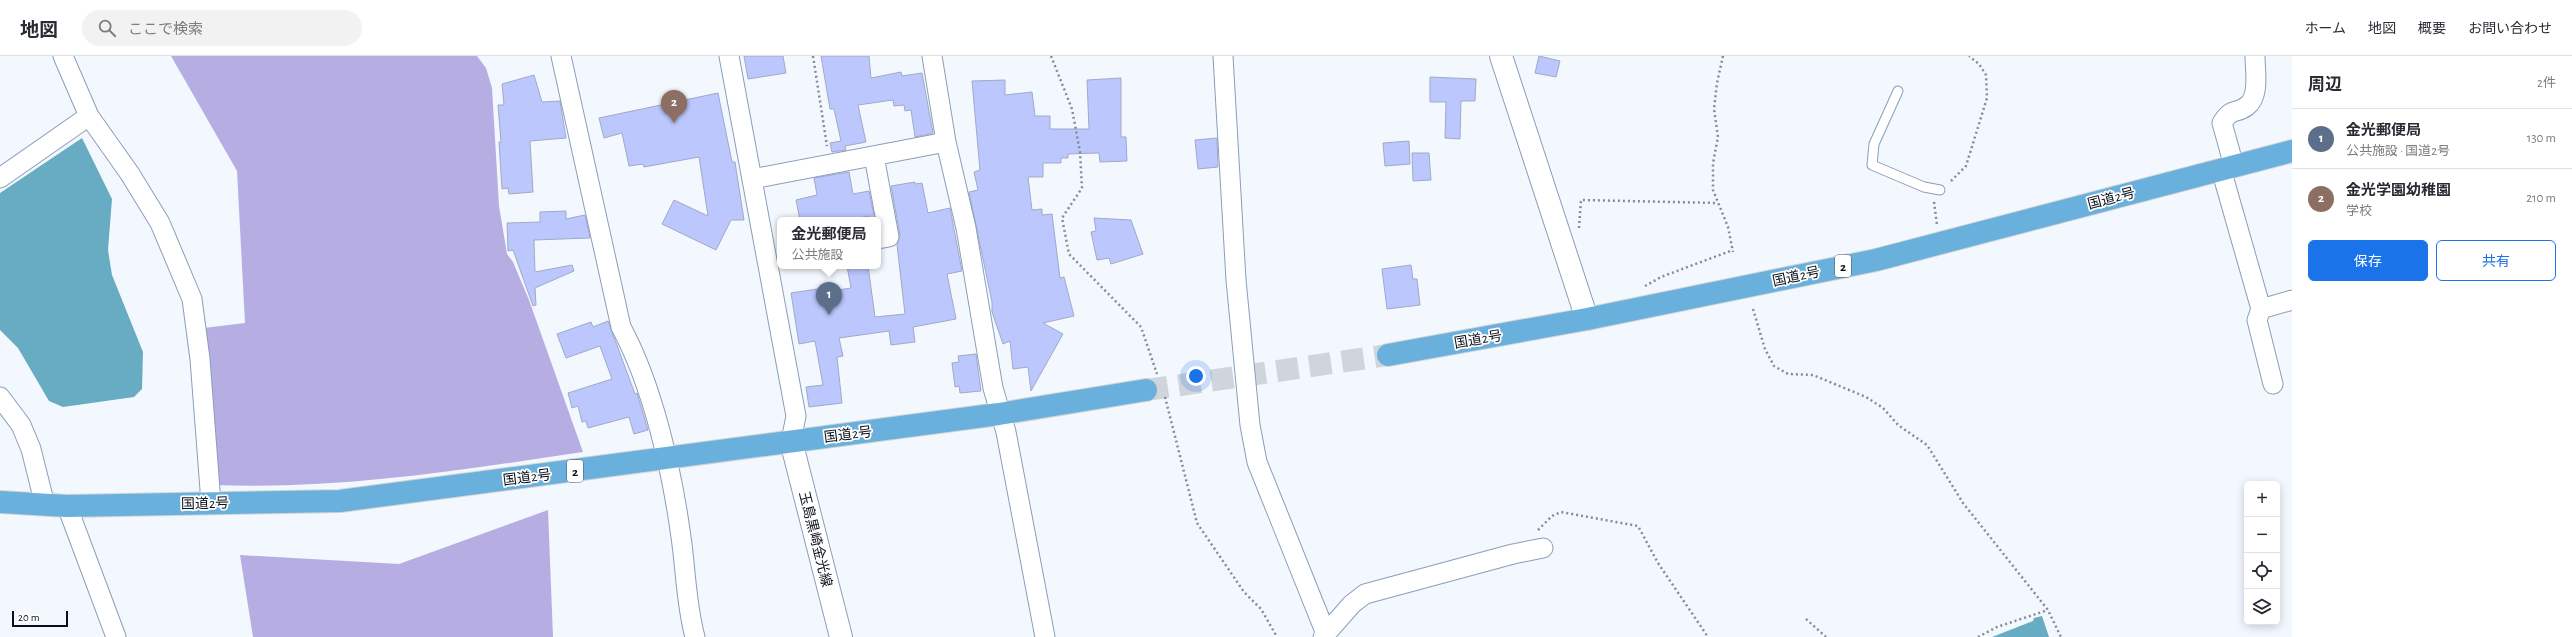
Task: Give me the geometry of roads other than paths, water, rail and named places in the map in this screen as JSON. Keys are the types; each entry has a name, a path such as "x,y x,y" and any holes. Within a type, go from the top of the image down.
{"highway":[{"name":"国道2号","path":"1388,355 1587,319 1876,260 2292,151"},
{"name":"国道2号","path":"0,502 68,506 340,500 667,459 999,414 1156,386"}],"street":[{"path":"63,56 89,116 130,174 160,223 192,299 211,503"},
{"path":"561,56 621,327 637,356 667,459 676,503 688,612 695,637"},
{"path":"730,56 752,179 774,259 796,416 792,441"},
{"path":"932,56 946,142 966,228 999,414 1006,432 1045,637"},
{"path":"1223,56 1236,280 1250,425 1257,462 1324,636 1352,604 1365,594 1513,554 1544,548"},
{"path":"1501,56 1587,319"},
{"path":"2255,56 2254,96 2246,107 2229,112 2222,123 2227,168 2261,309 2256,320 2273,384"},
{"path":"0,178 89,116"},
{"path":"752,179 946,142"},
{"path":"874,156 889,237 881,238"},
{"path":"2261,309 2292,300"},
{"path":"0,398 23,431 30,449 44,505"},
{"name":"玉島黒崎金光線","path":"792,441 841,637"},
{"path":"68,506 116,637"}],"lane":[{"path":"1898,91 1874,144 1872,165 1924,187 1940,190"}],"water":[{"path":"82,138 112,199 108,250 112,275 143,352 142,389 134,397 63,407 49,401 18,348 0,330 0,193"},
{"path":"2042,616 2049,637 1992,637 2033,621 2034,618"}],"tunnel":[{"path":"1146,390 1388,355"}],"place":[{"name":"金光学園幼稚園","path":"674,123"},
{"name":"金光郵便局","path":"829,315"}]}
